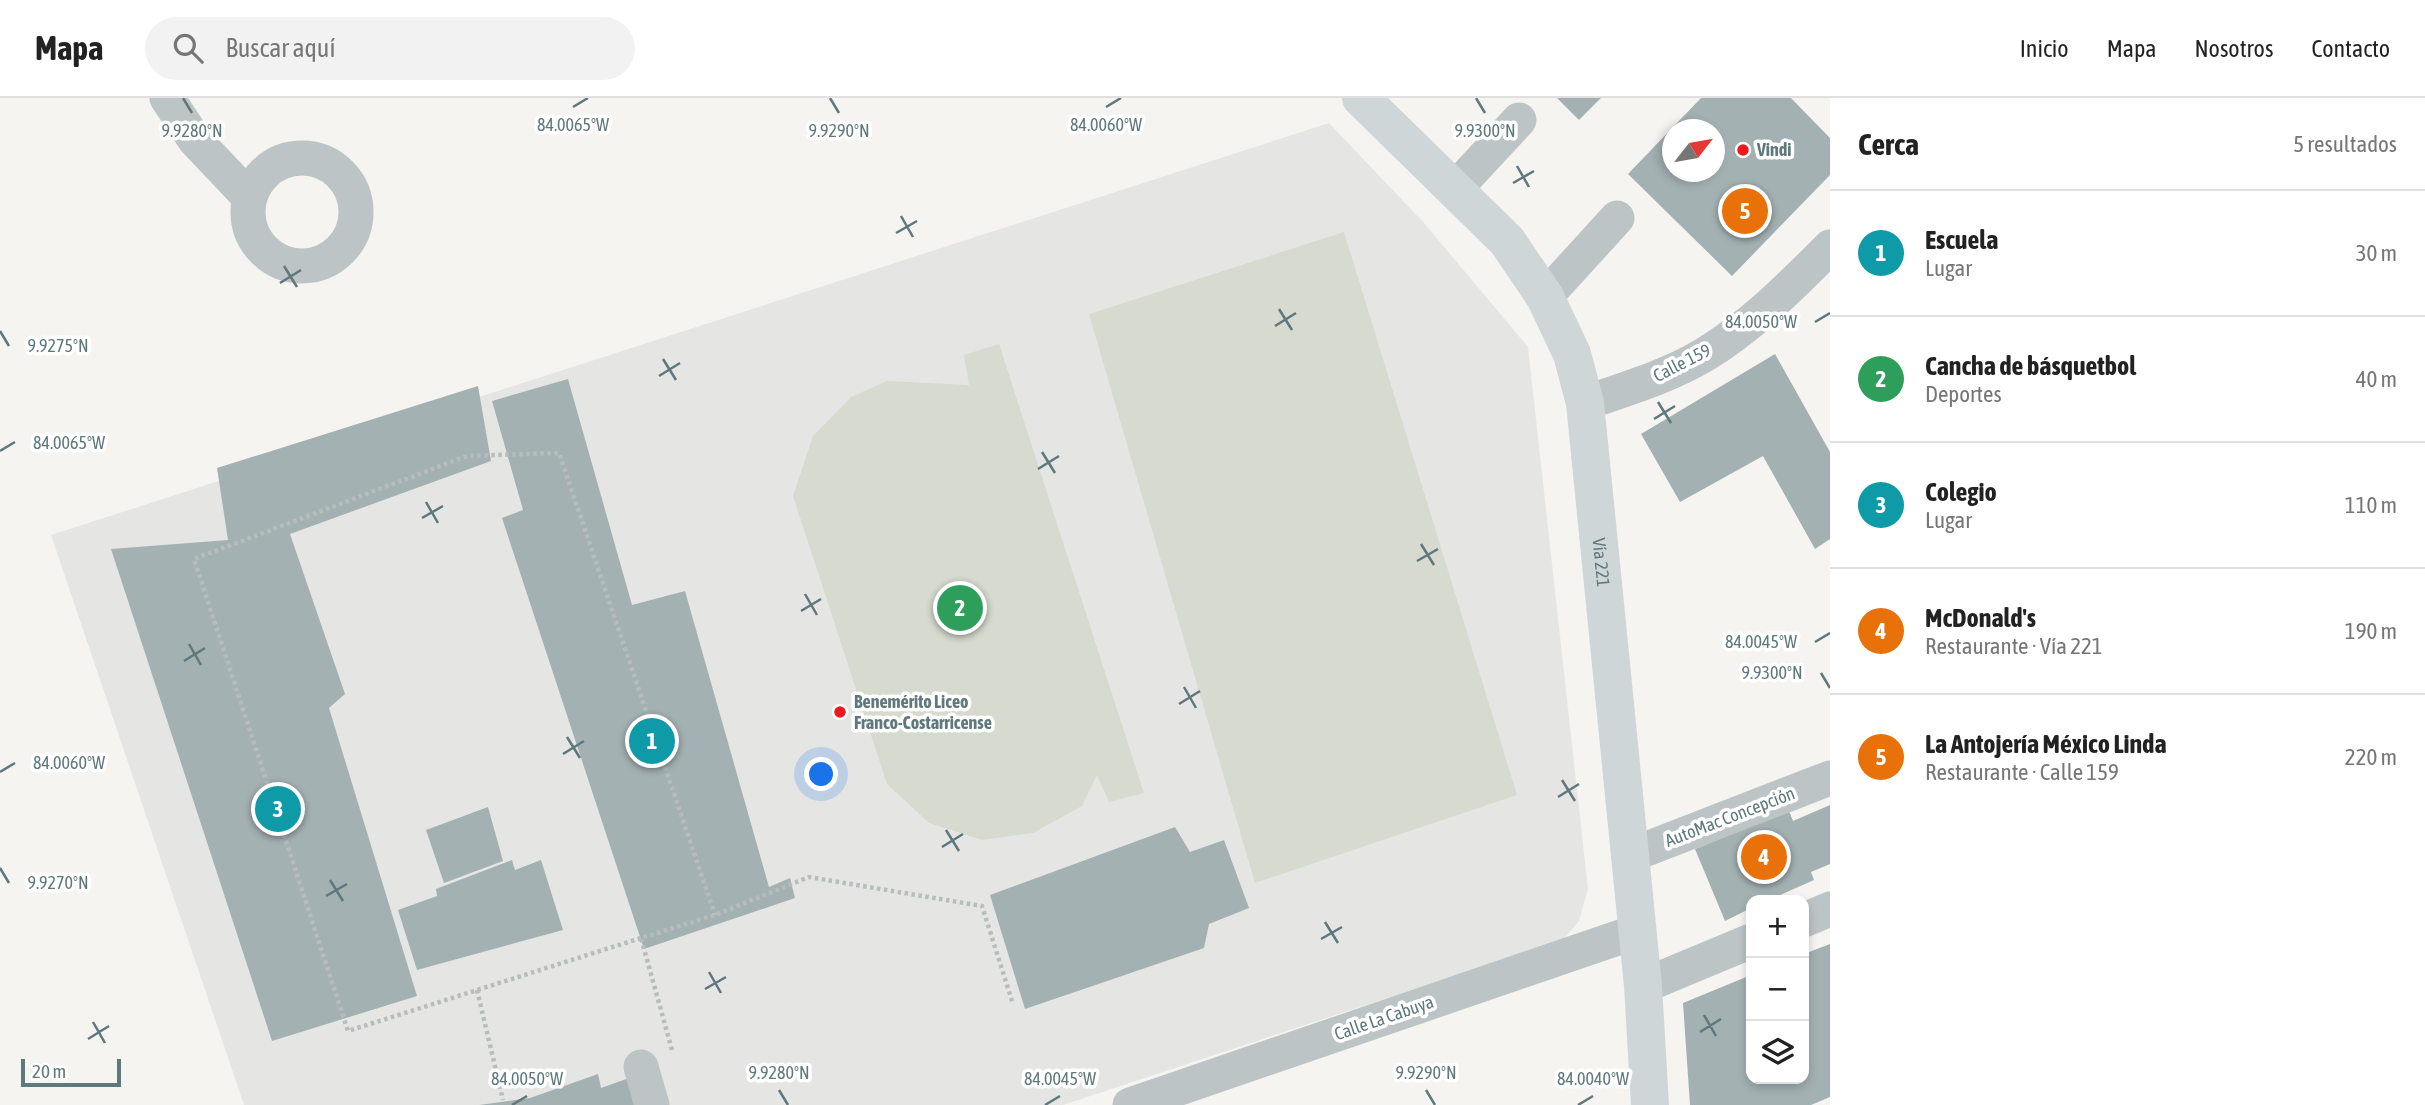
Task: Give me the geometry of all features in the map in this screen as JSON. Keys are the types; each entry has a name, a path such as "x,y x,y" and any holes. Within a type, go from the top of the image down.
{"main road":[{"name":"Vía 221","path":"1361,98 1507,241 1545,297 1573,354 1585,403 1631,855 1650,1105"}],"street":[{"path":"167,98 195,140 249,197"},
{"path":"1454,190 1519,120"},
{"path":"1545,297 1618,218"},
{"name":"Calle 159","path":"1585,403 1662,376 1703,355 1776,300 1830,247"},
{"name":"AutoMac Concepción","path":"1631,855 1830,778"},
{"path":"1809,918 1830,909"},
{"name":"Calle La Cabuya","path":"1130,1105 1638,931"},
{"path":"1643,986 1746,943"},
{"path":"641,1067 652,1105"}],"path":[{"path":"715,915 559,453 467,456 194,559 348,1031 715,915 809,877 982,906 1013,1004"},
{"path":"641,938 673,1054"},
{"path":"477,990 503,1100"}],"shaded area":[{"name":"Benemérito Liceo Franco-Costarricense","path":"1329,123 1424,223 1528,347 1588,889 1579,921 1563,940 1063,1105 244,1105 51,535"},
{"path":"1344,232 1517,795 1255,883 1089,314"},
{"path":"999,344 1144,793 1109,802 1097,775 1082,806 1033,833 982,840 929,823 887,784 793,496 813,436 851,397 887,381 969,385 964,355"}],"building":[{"path":"1557,98 1601,98 1579,120"},
{"path":"1701,98 1791,98 1830,138 1830,175 1732,276 1628,174 1662,139 1662,182 1725,182 1725,119 1681,119"},
{"path":"1775,354 1830,452 1830,539 1815,549 1763,456 1680,502 1641,434"},
{"path":"568,379 632,605 685,591 769,887 790,878 795,898 644,949 502,518 523,510 492,401"},
{"path":"478,386 491,461 290,534 345,694 329,708 417,996 272,1041 111,549 228,540 217,468"},
{"path":"1830,805 1830,864 1811,872 1814,880 1780,895 1746,895 1746,910 1725,921 1695,849 1789,811 1793,821"},
{"path":"488,807 503,861 444,883 426,830"},
{"path":"1175,827 1190,852 1224,840 1249,908 1209,924 1204,948 1025,1009 990,895"},
{"path":"512,860 515,870 541,860 563,930 417,970 398,910 437,896 436,889"},
{"path":"1830,944 1830,1097 1811,1105 1690,1105 1683,1003 1746,977 1746,1084 1809,1084 1809,952"},
{"path":"598,1074 601,1088 632,1077 641,1105 479,1105 530,1098"}],"place":[{"name":"Vindi","path":"1743,150"},
{"name":"La Antojería México Linda","path":"1745,211"},
{"name":"Cancha de básquetbol","path":"960,608"},
{"name":"Benemérito Liceo Franco-Costarricense","path":"840,712"},
{"name":"Escuela","path":"652,741"},
{"name":"Colegio","path":"278,809"},
{"name":"McDonald's","path":"1764,857"}]}
